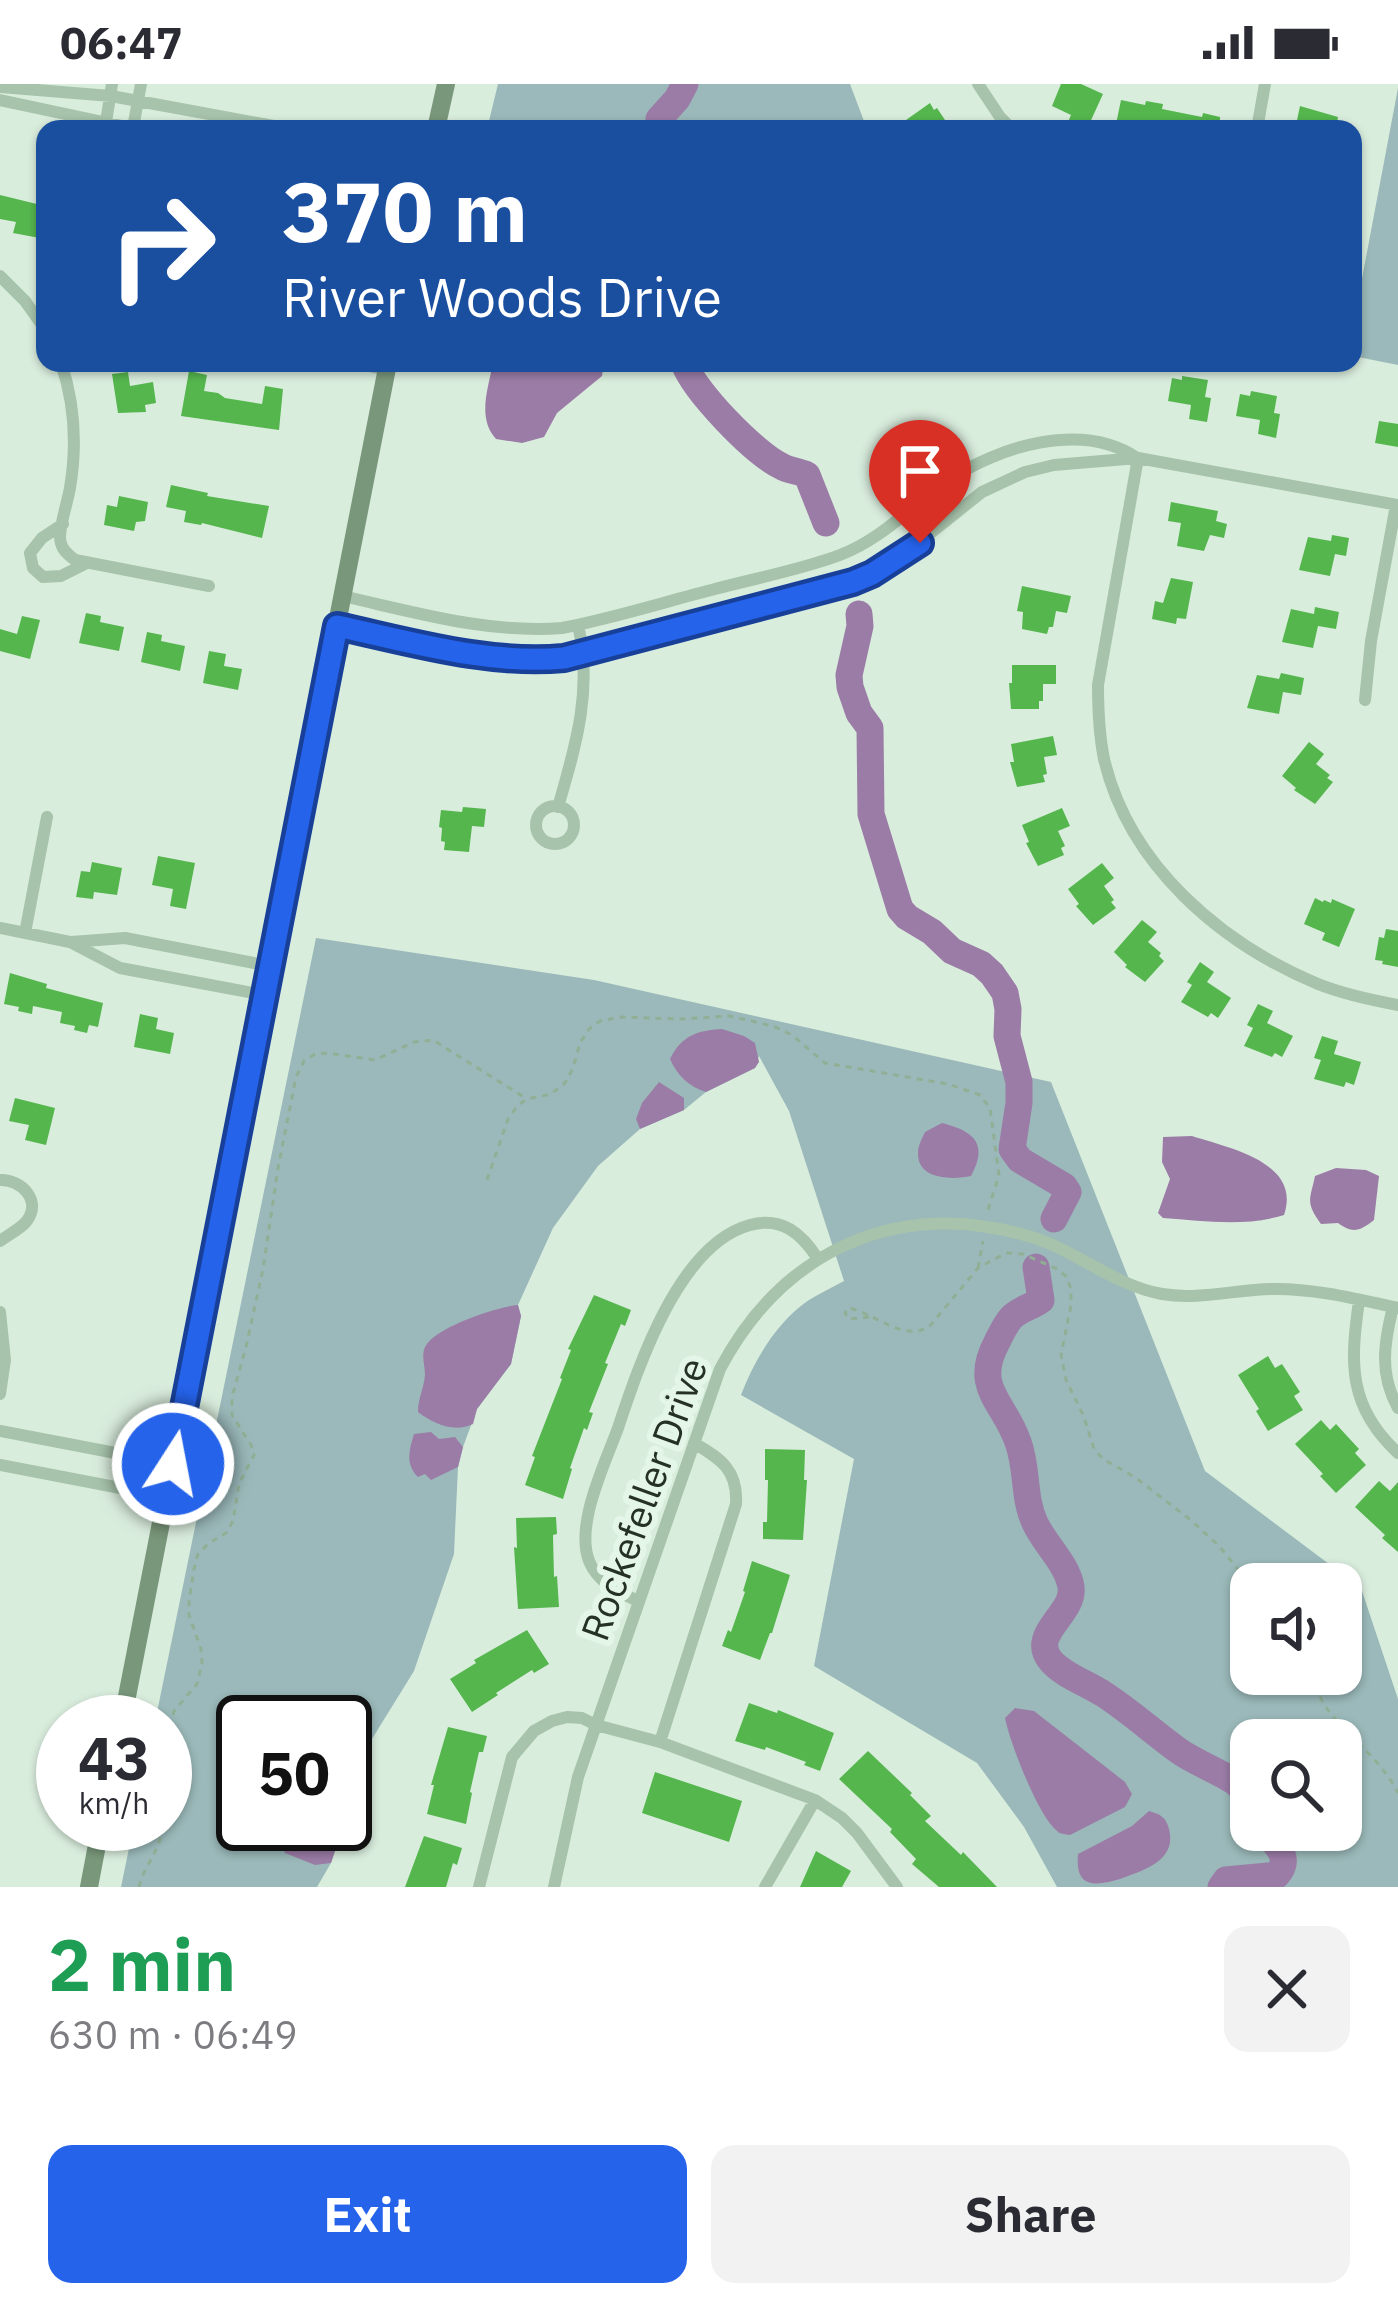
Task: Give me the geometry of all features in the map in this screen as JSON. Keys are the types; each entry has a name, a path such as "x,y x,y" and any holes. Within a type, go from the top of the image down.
{"main road":[{"path":"438,120 446,84"},
{"path":"127,1695 386,372"},
{"path":"89,1887 96,1851"}],"street":[{"path":"136,120 141,84"},
{"path":"978,84 1003,120"},
{"path":"1259,120 1265,84"},
{"path":"0,87 112,90 139,100 243,120"},
{"path":"106,120 112,90"},
{"path":"0,100 96,120"},
{"path":"0,276 36,316"},
{"path":"63,372 75,440 60,537 63,550 75,560 209,586"},
{"path":"343,596 501,628 578,625 842,555 887,530 950,479 1004,453 1044,443 1087,440 1115,444 1138,458"},
{"path":"1138,458 1098,686 1101,741 1119,804 1139,842 1169,882 1242,942 1320,985 1398,1005"},
{"path":"337,626 509,660 585,654 872,574 982,492 1025,472 1138,458 1397,505 1371,641 1365,700"},
{"path":"63,524 30,553 32,568 43,577 61,576 88,562"},
{"path":"558,807 579,733 585,654 578,625"},
{"path":"25,933 47,817"},
{"path":"0,928 70,942 125,938 269,966"},
{"path":"70,942 120,968 264,995"},
{"path":"0,1180 22,1186 32,1209 26,1221 0,1241"},
{"path":"638,1601 601,1580 589,1561 586,1523 637,1369 658,1323 708,1251 738,1228 773,1223 793,1229 818,1258"},
{"name":"Rockefeller Drive","path":"554,1887 578,1777 720,1369 736,1339 772,1294 818,1258 897,1226 985,1226 1032,1237 1134,1288 1168,1295 1300,1289 1395,1307"},
{"path":"1359,1301 1352,1362 1358,1391 1368,1418 1398,1454"},
{"path":"1395,1307 1383,1354 1387,1383 1398,1408"},
{"path":"0,1312 4,1360 0,1394"},
{"path":"1358,1391 1387,1383"},
{"path":"0,1431 173,1464"},
{"path":"660,1742 736,1504 735,1479 727,1465 694,1443"},
{"path":"0,1465 166,1497"},
{"path":"479,1887 518,1747 552,1720 582,1718 815,1800 857,1833 897,1887"},
{"path":"765,1887 815,1800"}],"path":[{"path":"487,1180 508,1119 527,1099 550,1094 565,1083 580,1043 600,1021 729,1016 792,1035 825,1063 948,1084 980,1095 990,1108 999,1175 978,1268"},
{"path":"188,1695 197,1684 202,1663 189,1615 195,1564 198,1554 226,1533 233,1521 239,1484 254,1455 232,1415 232,1396 263,1269 296,1077 304,1061 328,1053 375,1060 414,1042 433,1040 527,1099"},
{"path":"869,1317 912,1334 921,1332 978,1268 1006,1253 1023,1254 1055,1268 1066,1276 1071,1289 1061,1355 1066,1380 1094,1449 1192,1520 1233,1563"},
{"path":"1320,1695 1330,1713 1376,1758 1398,1793"},
{"path":"139,1887 156,1851"}],"shaded area":[{"path":"498,84 850,84 864,120 489,120"},
{"path":"1398,88 1398,365 1362,358 1362,278"},
{"path":"491,372 603,372 557,413 544,437 522,443 496,439 487,422"},
{"path":"316,938 594,980 1051,1082 1205,1471 1328,1563 1230,1563 1230,1695 1362,1695 1362,1591 1398,1699 1398,1887 1057,1887 1024,1827 977,1763 814,1666 854,1459 741,1395 777,1330 809,1300 844,1281 789,1111 759,1056 755,1068 706,1092 684,1110 640,1129 598,1166 553,1228 518,1305 521,1316 511,1364 477,1409 463,1447 454,1554 414,1671 372,1739 372,1695 216,1695 216,1851 335,1851 317,1887 121,1887 128,1851 192,1851 192,1695 161,1695"},
{"path":"722,1029 755,1043 759,1062 706,1092 684,1080 670,1059 691,1036"},
{"path":"659,1082 684,1098 684,1110 640,1129 636,1119 642,1103"},
{"path":"942,1123 975,1140 978,1155 971,1176 937,1176 919,1162 925,1132"},
{"path":"1192,1136 1242,1152 1273,1170 1287,1197 1284,1215 1239,1222 1163,1218 1158,1213 1170,1179 1162,1162 1163,1137"},
{"path":"1336,1168 1379,1176 1374,1220 1360,1229 1321,1224 1313,1211 1315,1176"},
{"path":"518,1305 521,1316 511,1364 477,1409 473,1424 444,1426 418,1412 424,1350 431,1340 467,1319"},
{"path":"431,1432 439,1439 455,1437 463,1447 458,1467 431,1480 425,1474 418,1477 409,1457 414,1434"},
{"path":"1015,1708 1034,1711 1125,1782 1132,1794 1125,1807 1070,1835 1057,1831 1039,1806 1012,1743 1005,1718"},
{"path":"1149,1811 1168,1825 1170,1840 1163,1857 1120,1879 1094,1883 1083,1879 1078,1854 1132,1826"},
{"path":"335,1851 331,1863 315,1865 285,1853"}],"building":[{"path":"1061,84 1081,84 1103,94 1091,120 1069,120 1071,115 1052,106"},
{"path":"1121,100 1220,117 1220,120 1117,120"},
{"path":"930,103 945,120 906,120"},
{"path":"1300,106 1338,117 1338,120 1297,120"},
{"path":"0,195 36,204 36,237 13,233 16,222 0,219"},
{"path":"128,372 130,386 153,382 156,403 145,405 146,412 118,413 112,374"},
{"path":"189,372 207,375 204,391 225,398 262,404 265,386 283,389 279,430 181,416"},
{"path":"1182,376 1208,380 1207,422 1189,419 1191,405 1168,401 1172,378 1182,380"},
{"path":"1251,391 1277,396 1276,438 1258,434 1260,420 1236,416 1240,394 1250,396"},
{"path":"1379,421 1398,424 1398,447 1375,443"},
{"path":"171,485 269,506 262,538 184,522 186,511 166,507"},
{"path":"119,496 148,502 145,521 136,522 134,531 104,525 107,505 117,507"},
{"path":"1171,502 1218,511 1216,521 1227,524 1224,538 1210,535 1204,551 1177,546 1181,523 1168,521"},
{"path":"1332,535 1349,538 1346,556 1335,554 1330,576 1299,570 1308,537 1331,541"},
{"path":"1171,578 1193,582 1186,619 1177,618 1176,624 1152,619 1155,601 1163,603"},
{"path":"1022,586 1071,596 1067,613 1056,611 1047,634 1022,629 1023,612 1017,611"},
{"path":"1315,607 1339,612 1336,629 1318,626 1313,648 1282,642 1291,609 1314,614"},
{"path":"86,613 101,616 100,622 124,627 119,651 79,643"},
{"path":"22,616 40,620 30,659 0,651 0,629 17,634"},
{"path":"147,632 162,635 161,641 185,646 180,671 141,662"},
{"path":"209,651 226,654 224,666 242,669 238,690 203,683"},
{"path":"1012,665 1056,665 1056,684 1043,684 1039,709 1011,709"},
{"path":"1281,673 1304,678 1301,695 1283,692 1279,714 1247,708 1257,675 1279,679"},
{"path":"1053,736 1057,755 1044,757 1045,782 1017,787 1011,744"},
{"path":"1309,742 1324,754 1316,764 1333,782 1315,804 1282,776"},
{"path":"463,807 486,809 484,827 472,826 469,852 444,850 441,810 462,812"},
{"path":"1062,808 1070,826 1058,831 1064,855 1038,866 1022,825"},
{"path":"158,856 195,863 186,909 170,906 173,889 152,885"},
{"path":"92,862 122,868 117,895 94,892 93,899 76,897 81,871 90,872"},
{"path":"1102,863 1114,878 1104,886 1116,908 1093,925 1068,889"},
{"path":"1315,898 1355,909 1339,947 1322,940 1325,933 1304,924"},
{"path":"1142,920 1157,932 1148,942 1164,961 1145,982 1114,952"},
{"path":"1386,929 1398,931 1398,967 1375,960 1379,937 1384,938"},
{"path":"1200,962 1214,972 1207,982 1231,998 1218,1018 1181,1002"},
{"path":"10,973 103,1003 98,1027 89,1025 87,1033 74,1030 75,1026 60,1023 62,1012 33,1006 32,1014 4,1004"},
{"path":"1258,1004 1273,1011 1267,1023 1293,1036 1282,1057 1244,1046 1253,1028 1247,1025"},
{"path":"140,1014 158,1018 156,1029 174,1033 170,1054 134,1047"},
{"path":"1322,1036 1338,1041 1334,1054 1361,1062 1354,1085 1314,1079 1321,1060 1314,1058"},
{"path":"15,1098 55,1108 46,1145 25,1140 29,1125 9,1121"},
{"path":"594,1295 631,1310 605,1363 563,1499 525,1485 568,1349"},
{"path":"1268,1356 1275,1368 1282,1364 1300,1392 1294,1396 1303,1410 1268,1431 1238,1375"},
{"path":"1321,1420 1330,1430 1336,1424 1359,1449 1355,1453 1366,1465 1336,1493 1295,1444"},
{"path":"765,1449 805,1450 803,1540 763,1539 768,1480"},
{"path":"1379,1481 1390,1491 1398,1482 1398,1552 1355,1507"},
{"path":"556,1517 554,1577 559,1607 518,1609 516,1518"},
{"path":"752,1561 790,1575 760,1660 722,1646 728,1630 731,1632"},
{"path":"527,1630 549,1664 532,1670 472,1712 450,1679"},
{"path":"749,1703 834,1733 820,1771 766,1747 735,1741"},
{"path":"448,1727 487,1736 479,1752 466,1824 427,1814"},
{"path":"868,1751 931,1816 925,1821 997,1887 939,1887 912,1864 916,1859 892,1829 839,1779"},
{"path":"655,1772 742,1801 729,1842 642,1813"},
{"path":"424,1836 462,1848 446,1887 405,1887"},
{"path":"816,1851 851,1871 842,1887 800,1887"}],"waterway":[{"path":"659,120 685,84"},
{"path":"688,372 741,435 769,459 807,475 826,523"},
{"path":"859,614 850,687 870,728 871,814 900,909 952,951 981,964 1005,993 1007,1036 1019,1082 1012,1149 1020,1160 1068,1192 1054,1219"},
{"path":"1036,1267 1041,1300 1009,1321 988,1371 993,1394 1018,1442 1031,1513 1071,1587 1066,1606 1048,1633 1045,1651 1063,1671 1230,1779"},
{"path":"1221,1887 1226,1880 1277,1875 1283,1862 1280,1851"}],"route":[{"path":"173,1464 337,626 509,660 564,658 853,582 920,543"}]}
